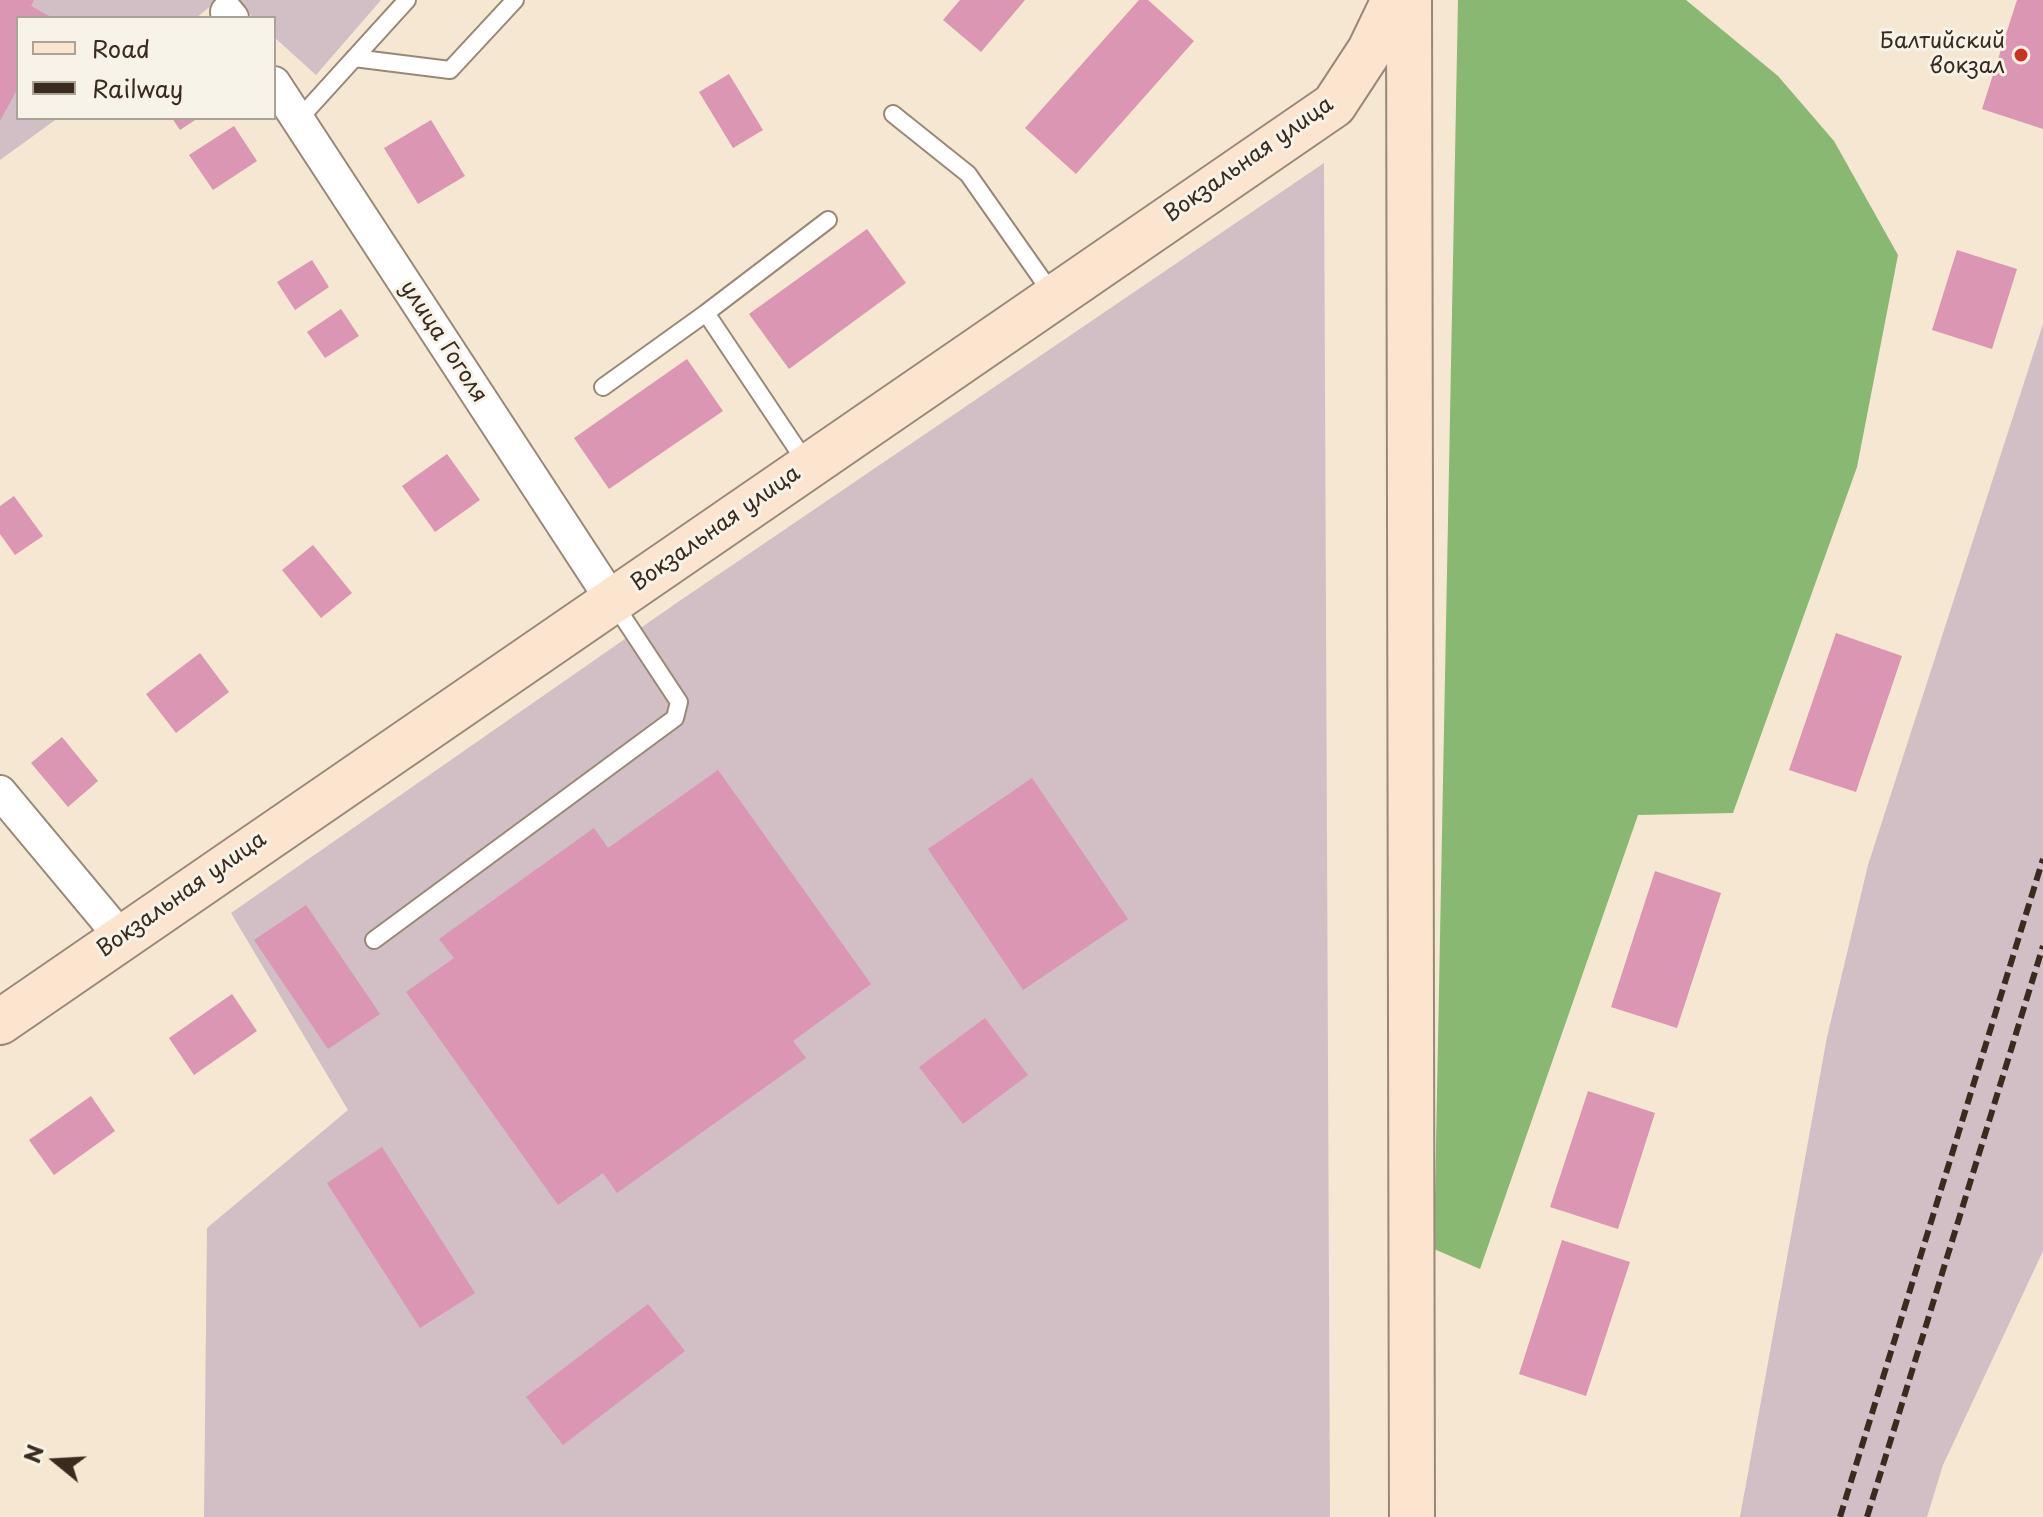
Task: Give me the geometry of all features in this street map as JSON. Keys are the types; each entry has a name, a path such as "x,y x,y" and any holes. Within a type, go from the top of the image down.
{"street":[{"name":"Вокзальная улица","path":"0,1022 1334,105 1370,50 1394,0"},
{"path":"1409,0 1412,1517"},
{"name":"улица Гоголя","path":"276,86 612,600"},
{"path":"0,792 121,937"}],"lane":[{"path":"298,120 407,0"},
{"path":"354,58 450,70 515,0"},
{"path":"893,114 968,174 1054,297"},
{"path":"603,387 828,220"},
{"path":"706,313 808,466"},
{"path":"374,940 675,718 679,702 612,600"}],"shaded area":[{"path":"0,0 218,0 198,16 16,16 16,120 55,120 0,160"},
{"path":"234,0 381,0 316,75 276,39 276,16 252,16"},
{"path":"1324,163 1330,1517 204,1517 207,1228 348,1110 231,913 678,602"},
{"path":"2043,324 2043,1251 1943,1465 1927,1517 1740,1517 1827,1037 1868,865"}],"green space":[{"path":"1458,0 1686,0 1778,76 1834,141 1898,255 1857,467 1733,813 1638,815 1480,1269 1434,1249"}],"building":[{"path":"0,0 34,0 31,6 49,16 16,16 16,92 0,121"},
{"path":"960,0 1025,0 981,52 943,20"},
{"path":"1139,0 1148,0 1194,41 1076,174 1025,128"},
{"name":"Балтийский вокзал","path":"2017,0 2043,0 2043,129 1982,109"},
{"path":"729,74 763,130 733,148 699,92"},
{"path":"173,120 195,120 180,130"},
{"path":"431,120 465,176 418,204 384,148"},
{"path":"234,126 257,161 213,190 189,155"},
{"path":"867,229 906,283 789,369 749,314"},
{"path":"1957,250 2017,269 1992,349 1932,330"},
{"path":"312,260 329,287 295,310 277,282"},
{"path":"341,309 359,336 325,358 307,332"},
{"path":"687,359 723,411 609,489 574,438"},
{"path":"447,454 480,500 435,532 402,486"},
{"path":"14,496 43,536 15,555 0,534 0,506"},
{"path":"313,545 352,593 321,618 282,570"},
{"path":"1836,633 1902,656 1856,792 1789,770"},
{"path":"200,653 229,692 176,733 146,694"},
{"path":"62,737 98,781 68,807 31,763"},
{"path":"718,770 871,984 793,1041 806,1058 617,1193 603,1173 558,1205 406,992 454,958 439,939 594,828 608,848"},
{"path":"1032,778 1128,919 1023,990 928,849"},
{"path":"1655,871 1721,893 1677,1028 1611,1007"},
{"path":"306,905 380,1014 328,1049 254,940"},
{"path":"232,994 257,1031 194,1075 169,1038"},
{"path":"985,1018 1028,1075 963,1124 919,1067"},
{"path":"1588,1091 1655,1113 1618,1229 1550,1207"},
{"path":"91,1096 115,1131 54,1175 29,1140"},
{"path":"382,1147 475,1293 420,1328 327,1183"},
{"path":"1562,1240 1630,1262 1586,1396 1519,1374"},
{"path":"648,1304 685,1351 563,1445 526,1397"}],"railway":[{"path":"1840,1517 2043,859"},
{"path":"1867,1517 2043,946"}],"place":[{"name":"Балтийский вокзал","path":"2021,55"}]}
